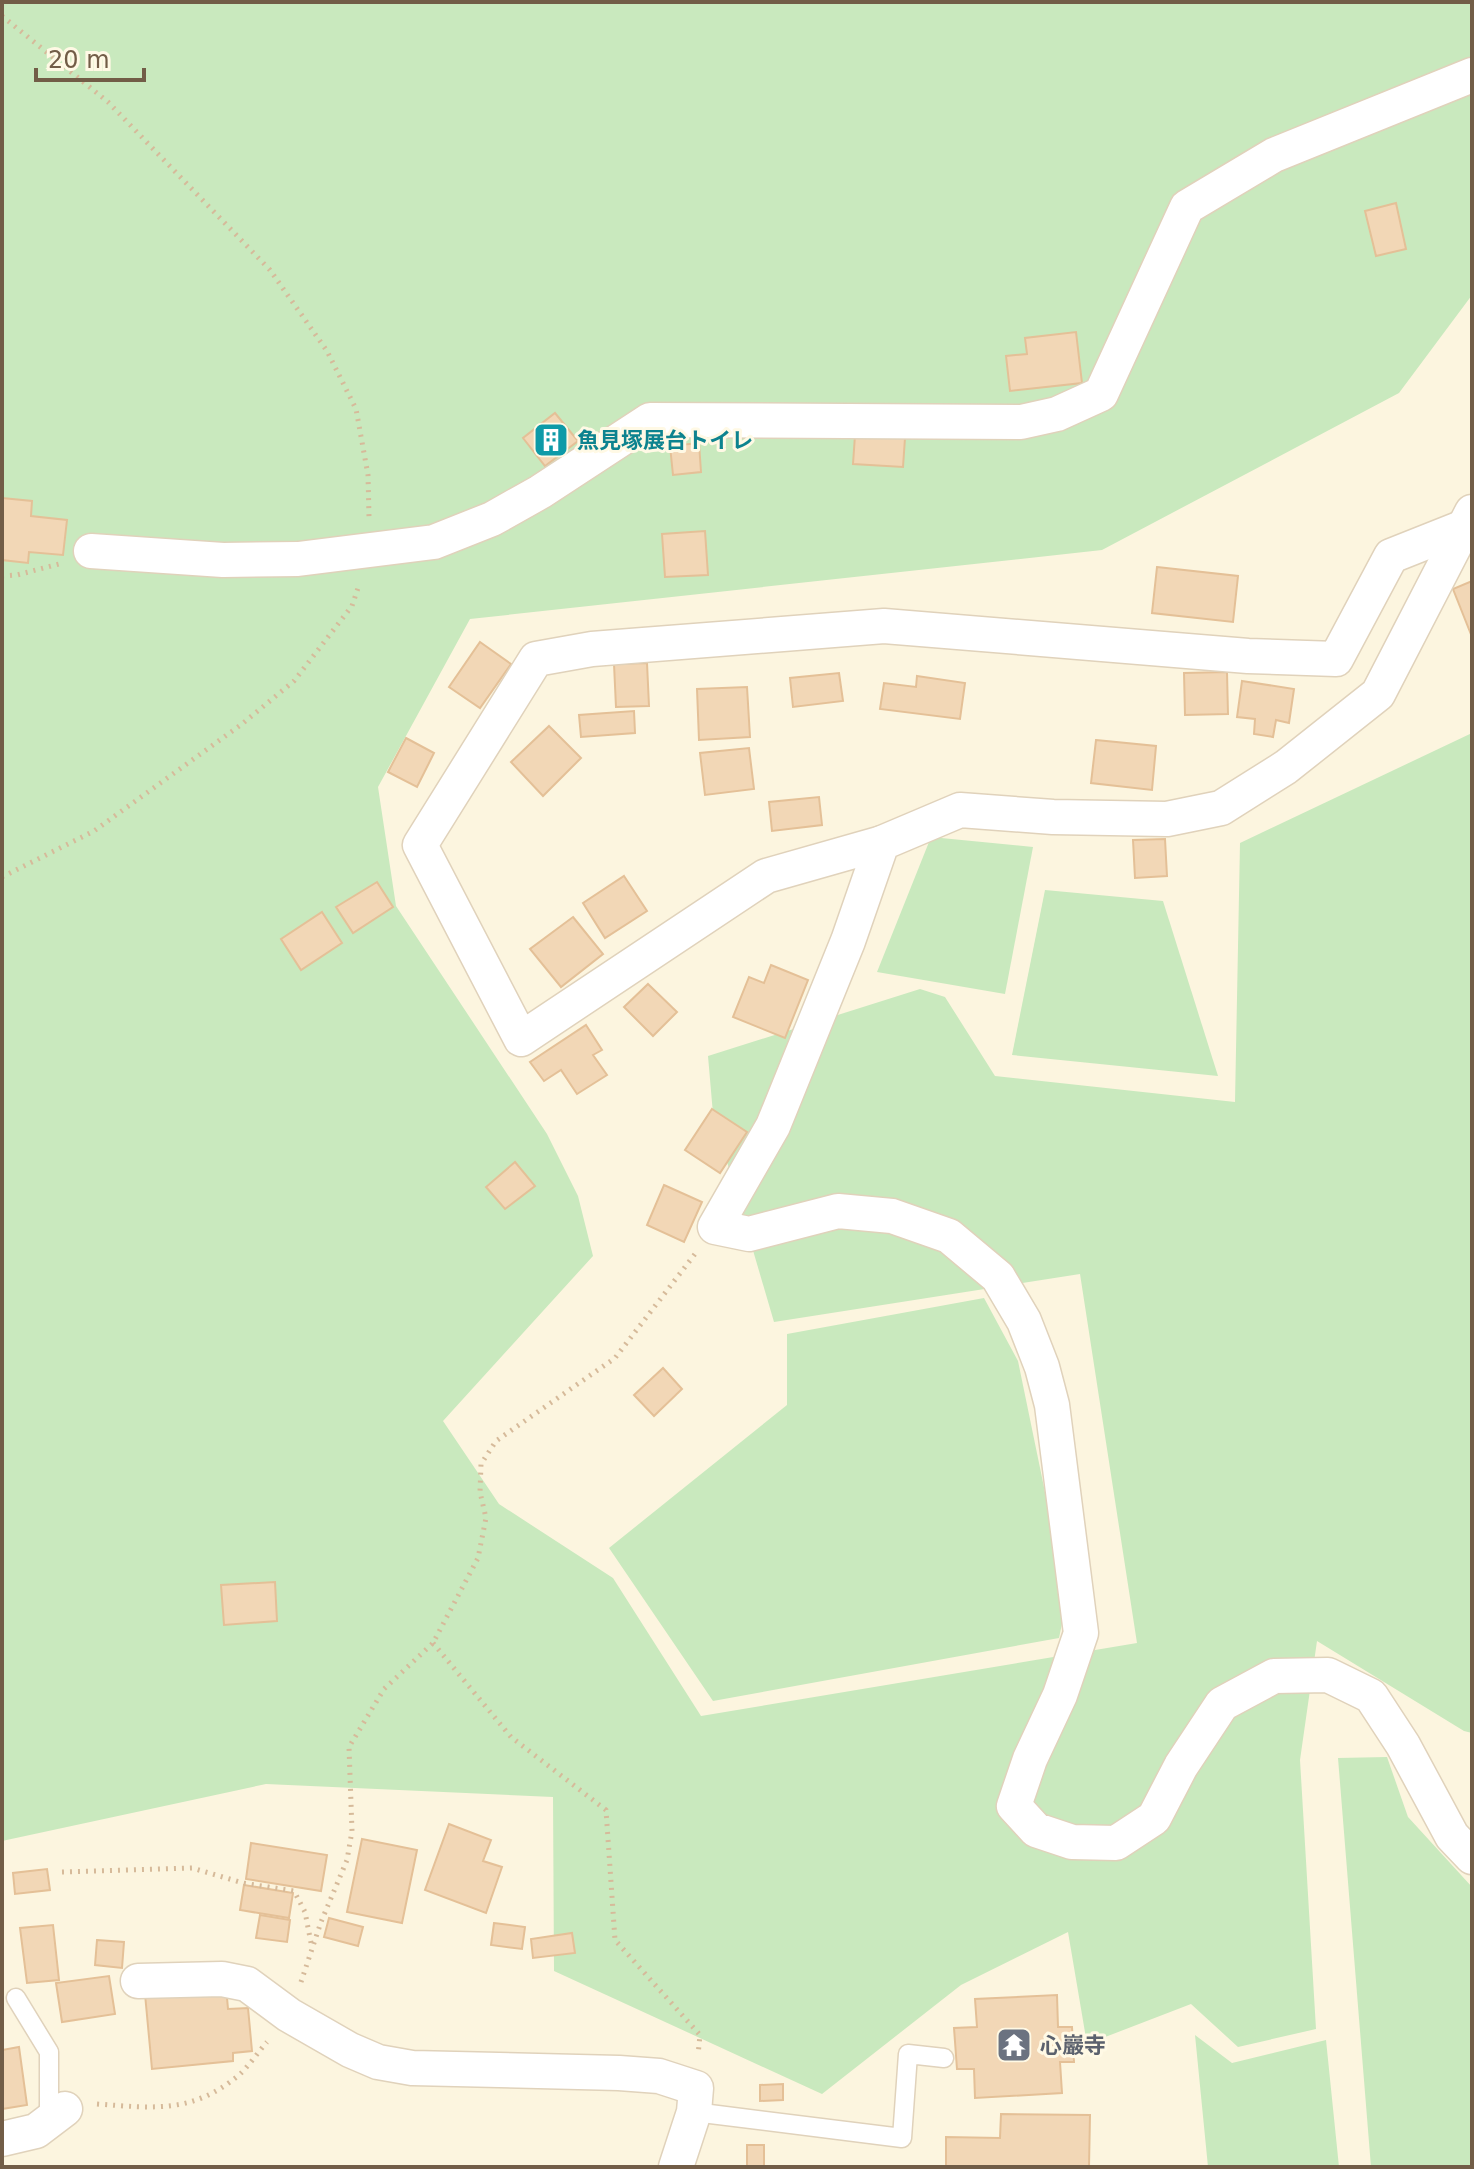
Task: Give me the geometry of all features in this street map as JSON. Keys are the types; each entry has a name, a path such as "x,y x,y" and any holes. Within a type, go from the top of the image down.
{"street":[{"path":"91,551 223,560 298,559 434,542 492,519 540,492 650,420 1021,422 1057,414 1101,394 1187,207 1274,155 1472,75"},
{"path":"1468,520 1378,694 1286,767 1221,808 1167,819 1053,817 960,810 882,843 766,876 521,1039 420,845 536,659 592,649 884,626 1248,656 1336,659 1391,556 1468,520"},
{"path":"882,843 848,941 773,1126 715,1227 749,1234 838,1211 892,1216 949,1236 998,1277 1024,1321 1042,1367 1052,1405 1081,1633 1060,1695 1030,1759 1014,1806 1036,1830 1072,1842 1116,1843 1154,1818 1181,1766 1222,1704 1274,1676 1328,1675 1371,1696 1403,1745 1452,1836 1472,1857"},
{"path":"138,1981 222,1979 247,1984 289,2015 350,2050 378,2062 412,2068 659,2076 695,2100 676,2167"},
{"path":"2,2139 36,2131 57,2115"}],"lane":[{"path":"16,1998 49,2052 57,2115"},
{"path":"695,2100 902,2138 908,2054 944,2058"}],"path":[{"path":"2,16 108,102 211,207 270,270 327,351 356,409 368,475 370,550 352,606 294,681 242,724 94,831 2,877"},
{"path":"2,576 46,567 91,551"},
{"path":"57,2115 82,2103 158,2108 195,2103 239,2075 289,2015 347,1860 352,1831 349,1747 384,1689 433,1643 478,1558 486,1518 480,1492 481,1464 496,1441 615,1358 715,1227"},
{"path":"433,1643 511,1737 606,1810 615,1940 700,2035 695,2100"},
{"path":"62,1872 192,1868 243,1883 294,1891 305,1912 312,1949"}],"green space":[{"path":"2,2 1472,2 1472,295 1399,393 1102,550 470,619 378,787 396,906 547,1134 578,1196 593,1256 443,1421 499,1504 613,1578 701,1716 1137,1643 1080,1274 774,1322 713,1114 708,1056 920,989 945,997 995,1076 1235,1102 1240,843 1472,733 1472,1733 1317,1641 1300,1760 1316,2029 1238,2047 1191,2004 1087,2044 1068,1932 961,1985 822,2094 554,1971 553,1797 266,1784 2,1841"},
{"path":"931,837 1033,847 1005,994 877,972"},
{"path":"1045,890 1163,901 1218,1076 1012,1055"},
{"path":"984,1298 1018,1361 1067,1599 1059,1638 713,1701 609,1548 787,1405 787,1334"},
{"path":"1387,1757 1408,1817 1472,1887 1472,2167 1371,2167 1338,1758"},
{"path":"1195,2035 1232,2063 1326,2040 1339,2167 1208,2167"}],"building":[{"path":"1396,203 1406,249 1376,256 1365,211"},
{"path":"1076,332 1082,383 1010,391 1006,356 1027,354 1025,338"},
{"name":"魚見塚展台トイレ","path":"555,413 578,441 545,466 523,438"},
{"path":"855,435 905,438 903,467 853,464"},
{"path":"699,443 701,472 673,475 670,446"},
{"path":"2,498 32,501 31,516 67,520 63,555 29,552 28,563 2,560"},
{"path":"705,531 708,575 665,577 662,534"},
{"path":"1157,567 1238,576 1233,622 1152,613"},
{"path":"1472,581 1472,637 1453,589"},
{"path":"480,642 511,664 480,708 449,687"},
{"path":"647,663 649,706 616,707 614,664"},
{"path":"1227,672 1228,714 1185,715 1184,673"},
{"path":"839,673 843,701 793,707 790,678"},
{"path":"917,676 965,683 960,719 880,709 884,683 916,687"},
{"path":"1242,681 1294,689 1289,723 1276,720 1273,737 1254,734 1255,719 1237,717"},
{"path":"747,687 750,737 699,740 697,689"},
{"path":"634,711 635,733 581,737 579,715"},
{"path":"549,726 581,758 543,796 511,762"},
{"path":"406,738 434,753 417,787 388,772"},
{"path":"1096,740 1156,746 1152,790 1091,783"},
{"path":"749,748 754,789 705,795 700,753"},
{"path":"819,797 822,825 772,831 769,802"},
{"path":"1165,839 1167,876 1135,878 1133,840"},
{"path":"624,876 647,911 605,938 583,903"},
{"path":"377,882 393,907 353,933 336,907"},
{"path":"322,912 342,943 301,970 281,939"},
{"path":"573,917 603,954 561,987 530,949"},
{"path":"771,965 808,980 785,1038 733,1017 749,977 764,983"},
{"path":"648,984 677,1012 653,1036 624,1007"},
{"path":"586,1025 602,1050 593,1055 607,1075 577,1094 561,1070 544,1081 530,1062"},
{"path":"712,1109 747,1132 720,1173 685,1150"},
{"path":"515,1162 535,1186 505,1209 486,1187"},
{"path":"664,1185 702,1202 684,1242 647,1225"},
{"path":"663,1368 682,1389 654,1416 634,1395"},
{"path":"275,1582 277,1621 224,1625 221,1585"},
{"path":"449,1824 491,1840 483,1861 502,1867 486,1913 425,1890"},
{"path":"362,1839 417,1850 402,1923 347,1912"},
{"path":"251,1843 327,1855 321,1891 246,1879"},
{"path":"47,1869 50,1890 15,1894 13,1873"},
{"path":"244,1885 293,1893 289,1918 240,1910"},
{"path":"260,1915 290,1920 287,1942 256,1938"},
{"path":"329,1918 363,1927 358,1946 324,1937"},
{"path":"494,1923 525,1927 522,1949 491,1945"},
{"path":"53,1925 59,1980 27,1983 20,1928"},
{"path":"572,1933 575,1953 533,1958 531,1939"},
{"path":"97,1940 124,1942 122,1968 95,1965"},
{"path":"109,1976 115,2014 62,2022 56,1983"},
{"path":"226,1986 228,2009 248,2008 252,2051 233,2053 233,2061 152,2069 145,1994"},
{"name":"心巖寺","path":"1057,1995 1058,2027 1072,2027 1074,2062 1060,2062 1062,2093 975,2098 974,2069 957,2069 954,2028 977,2027 975,1999"},
{"path":"19,2047 27,2105 2,2109 2,2050"},
{"path":"783,2084 783,2100 760,2101 760,2085"},
{"path":"1001,2114 1090,2115 1089,2167 946,2167 946,2137 1000,2138"},
{"path":"747,2145 764,2145 764,2167 747,2167"}],"place":[{"name":"魚見塚展台トイレ","path":"551,440"},
{"name":"心巖寺","path":"1014,2045"}]}
